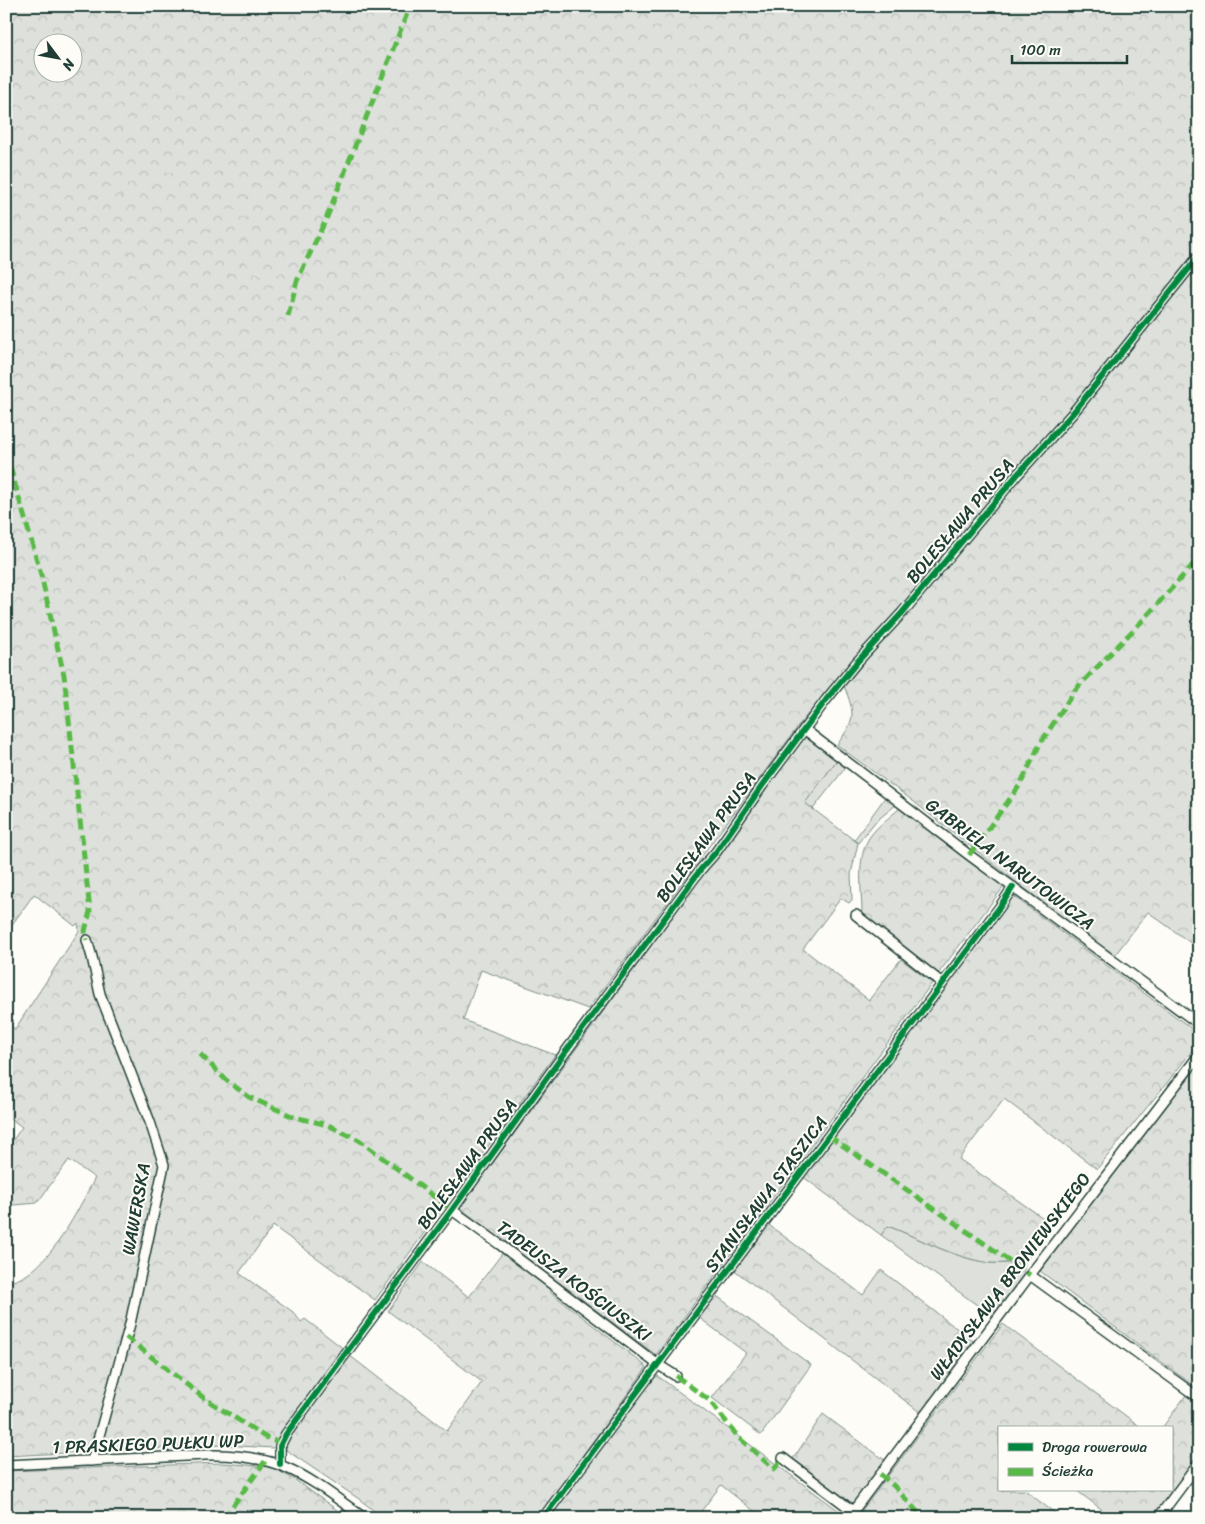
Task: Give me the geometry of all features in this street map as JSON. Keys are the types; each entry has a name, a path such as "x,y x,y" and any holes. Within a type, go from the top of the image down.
{"street":[{"name":"BOLESŁAWA PRUSA","path":"280,1464 280,1446 286,1434 452,1210 564,1054 701,869 716,852 804,729 857,662 902,614 1017,475 1072,414 1199,256"},
{"name":"GABRIELA NARUTOWICZA","path":"804,729 1013,887 1199,1024"},
{"name":"STANISŁAWA STASZICA","path":"543,1518 1013,887"},
{"path":"856,915 942,983"},
{"name":"WAWERSKA","path":"87,940 100,994 150,1122 164,1165 130,1324 92,1461"},
{"name":"WŁADYSŁAWA BRONIEWSKIEGO","path":"850,1514 1199,1055"},
{"name":"TADEUSZA KOŚCIUSZKI","path":"452,1210 507,1249 657,1364 676,1376"},
{"path":"1030,1275 1199,1398"},
{"name":"1 PRASKIEGO PUŁKU WP","path":"6,1465 227,1454 255,1457 280,1464 308,1478 364,1518"},
{"path":"782,1458 850,1514"},
{"path":"1158,1518 1199,1463"}],"green space":[{"path":"6,6 1199,6 1199,247 1188,261 1191,263 897,616 806,716 588,1009 481,970 463,1020 555,1055 375,1300 273,1226 239,1273 293,1312 301,1322 305,1319 344,1349 274,1448 222,1445 6,1456 6,1282 20,1278 34,1269 47,1256 70,1224 95,1178 69,1160 37,1203 15,1205 6,1199 6,1150 22,1127 6,1115 6,1023 15,1029 79,931 78,923 75,926 34,894 6,933"},
{"path":"1194,266 1199,270 1199,949 1148,912 1114,956 837,745 852,717 844,686 1065,426"},
{"path":"804,736 837,760 805,803 858,843 851,874 852,900 849,903 841,898 803,949 869,1000 901,959 932,983 656,1355 460,1208"},
{"path":"837,760 846,767 813,809 804,803"},
{"path":"886,796 897,804 875,822 858,843 854,840"},
{"path":"900,808 1005,885 938,974 862,914 861,865 865,846 875,830"},
{"path":"1012,895 1199,1034 1199,1042 1097,1169 1004,1099 959,1159 1053,1225 1025,1262 990,1263 950,1253 888,1226 881,1235 802,1176"},
{"path":"1199,1061 1199,1390 1040,1271"},
{"path":"766,1223 863,1295 881,1270 973,1341 921,1413 733,1269"},
{"path":"888,1226 950,1253 976,1261 990,1263 1025,1262 1023,1277 992,1316 881,1235"},
{"path":"504,1251 552,1287 549,1291 647,1367 537,1518 383,1518 359,1499 286,1450 287,1440 349,1355 447,1431 482,1382 388,1311 423,1262 469,1297"},
{"path":"714,1294 811,1365 761,1435 712,1398 746,1353 697,1316"},
{"path":"1003,1324 1139,1426 998,1426 998,1492 1028,1492 1061,1518 856,1518"},
{"path":"655,1374 846,1516 845,1518 763,1518 721,1485 696,1518 549,1518"},
{"path":"1186,1395 1199,1404 1199,1456 1172,1492 1172,1426 1163,1426"},
{"path":"823,1414 886,1461 854,1505 793,1459"},
{"path":"222,1463 271,1467 294,1479 348,1518 6,1518 6,1471"},
{"path":"1079,1492 1172,1492 1152,1518 1113,1518"}],"marked path":[{"path":"288,316 297,281 327,217 410,6"},
{"path":"6,453 40,571 64,675 90,911 85,931 87,940"},
{"path":"969,855 1020,785 1040,744 1075,690 1144,619 1199,558"},
{"path":"200,1054 226,1080 249,1097 294,1117 328,1125 359,1140 452,1210"},
{"path":"829,1136 1030,1275"},
{"path":"126,1337 204,1398 265,1437 281,1443"},
{"path":"676,1376 709,1400 739,1438 774,1469 783,1458"},
{"path":"224,1518 266,1460"},
{"path":"880,1474 894,1486 923,1518"}],"cycle path":[{"path":"280,1464 280,1446 286,1434 826,700 857,662 902,613 1017,475 1072,414 1199,256"},
{"path":"543,1518 1013,887"}]}
